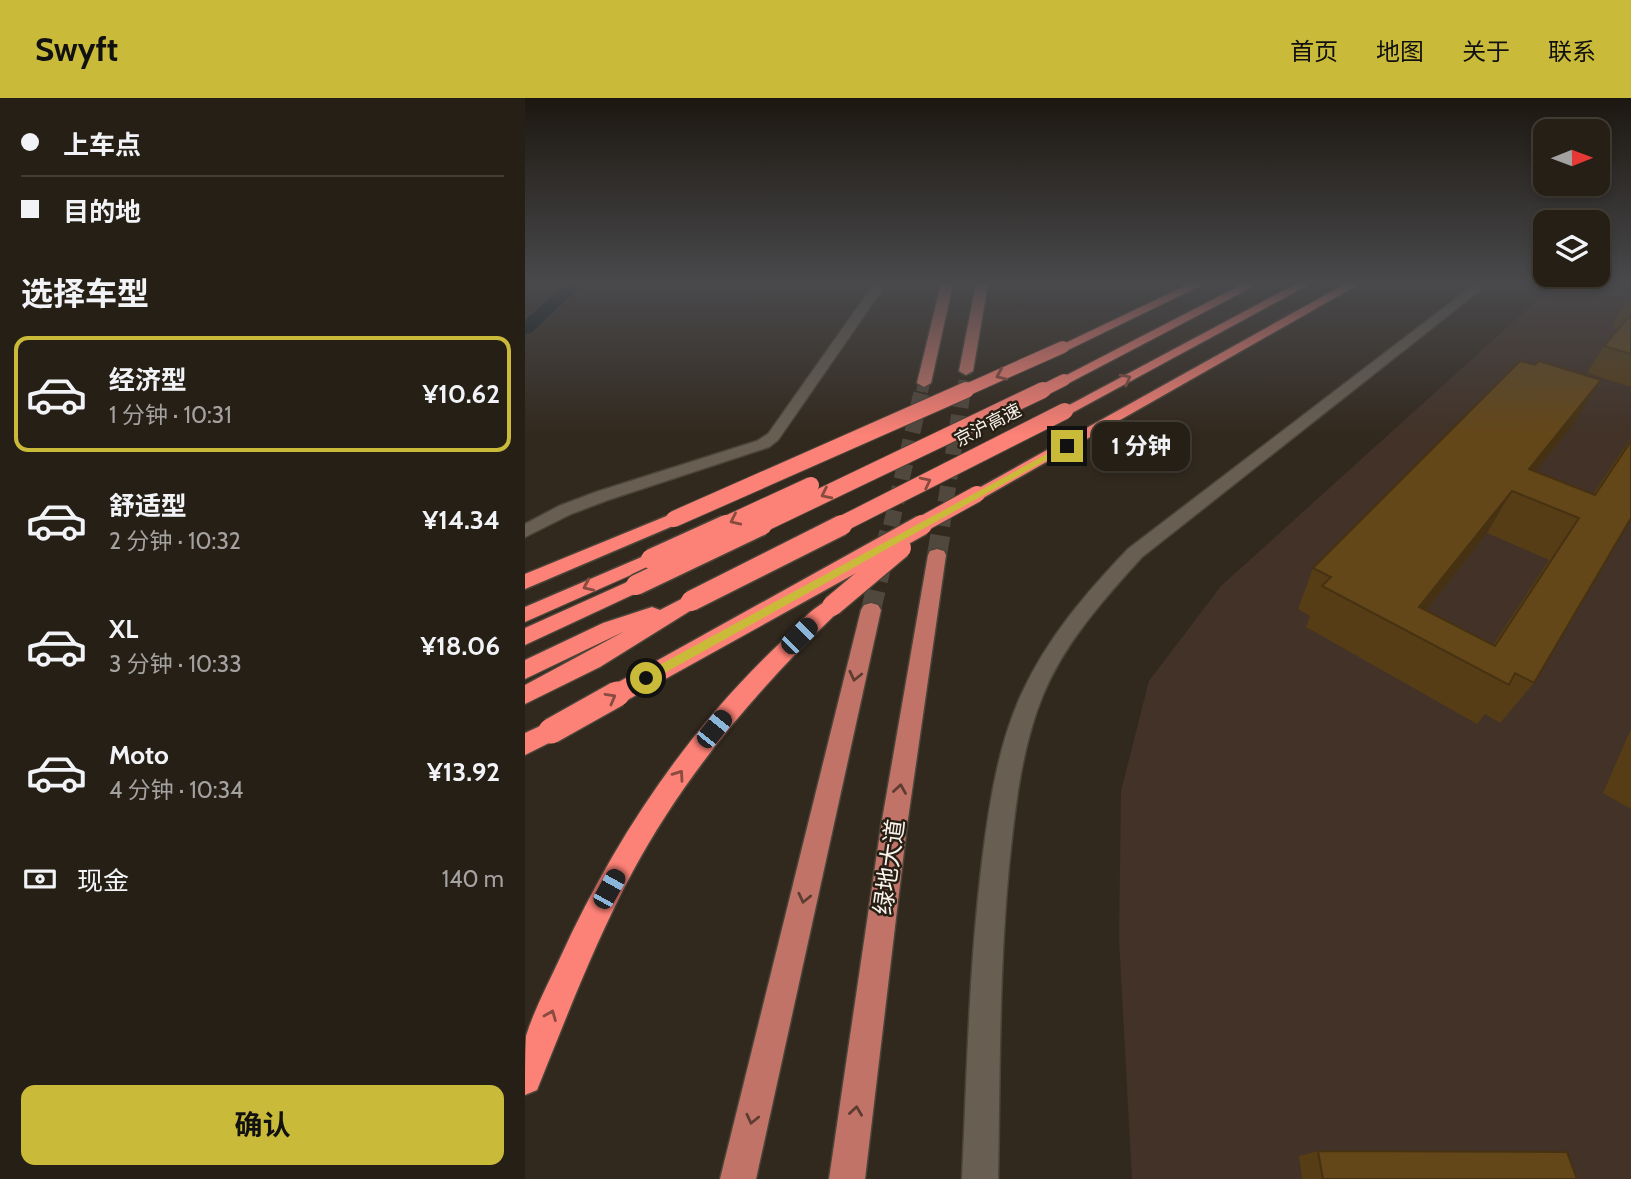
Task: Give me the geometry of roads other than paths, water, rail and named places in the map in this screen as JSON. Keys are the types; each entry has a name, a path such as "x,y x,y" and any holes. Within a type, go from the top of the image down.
{"highway":[{"path":"525,582 674,519 1090,334"},
{"name":"京沪高速","path":"525,615 1152,334"},
{"name":"京沪高速","path":"525,695 591,661 691,601 1065,411 1209,334"},
{"path":"525,745 1264,334"},
{"name":"京沪高速","path":"525,636 636,585 1064,375"},
{"path":"525,1078 598,908 641,832 683,769 772,663 847,592 977,494"},
{"name":"京沪高速","path":"525,670 611,628 691,601"}],"main road":[{"path":"924,383 935,334"},
{"path":"966,371 973,334"},
{"name":"绿地大道","path":"847,1179 894,826 937,555"},
{"path":"739,1179 871,610"}],"street":[{"path":"525,531 565,510 763,444 773,437 845,334"},
{"path":"980,1179 988,934 1004,788 1032,695 1063,637 1095,595 1135,553 1174,520 1416,334"}],"tunnel":[{"path":"963,392 966,371"},
{"path":"922,392 924,383"},
{"path":"891,526 922,390"},
{"path":"942,526 963,390"},
{"path":"871,610 891,525"},
{"path":"937,555 942,525"}]}
